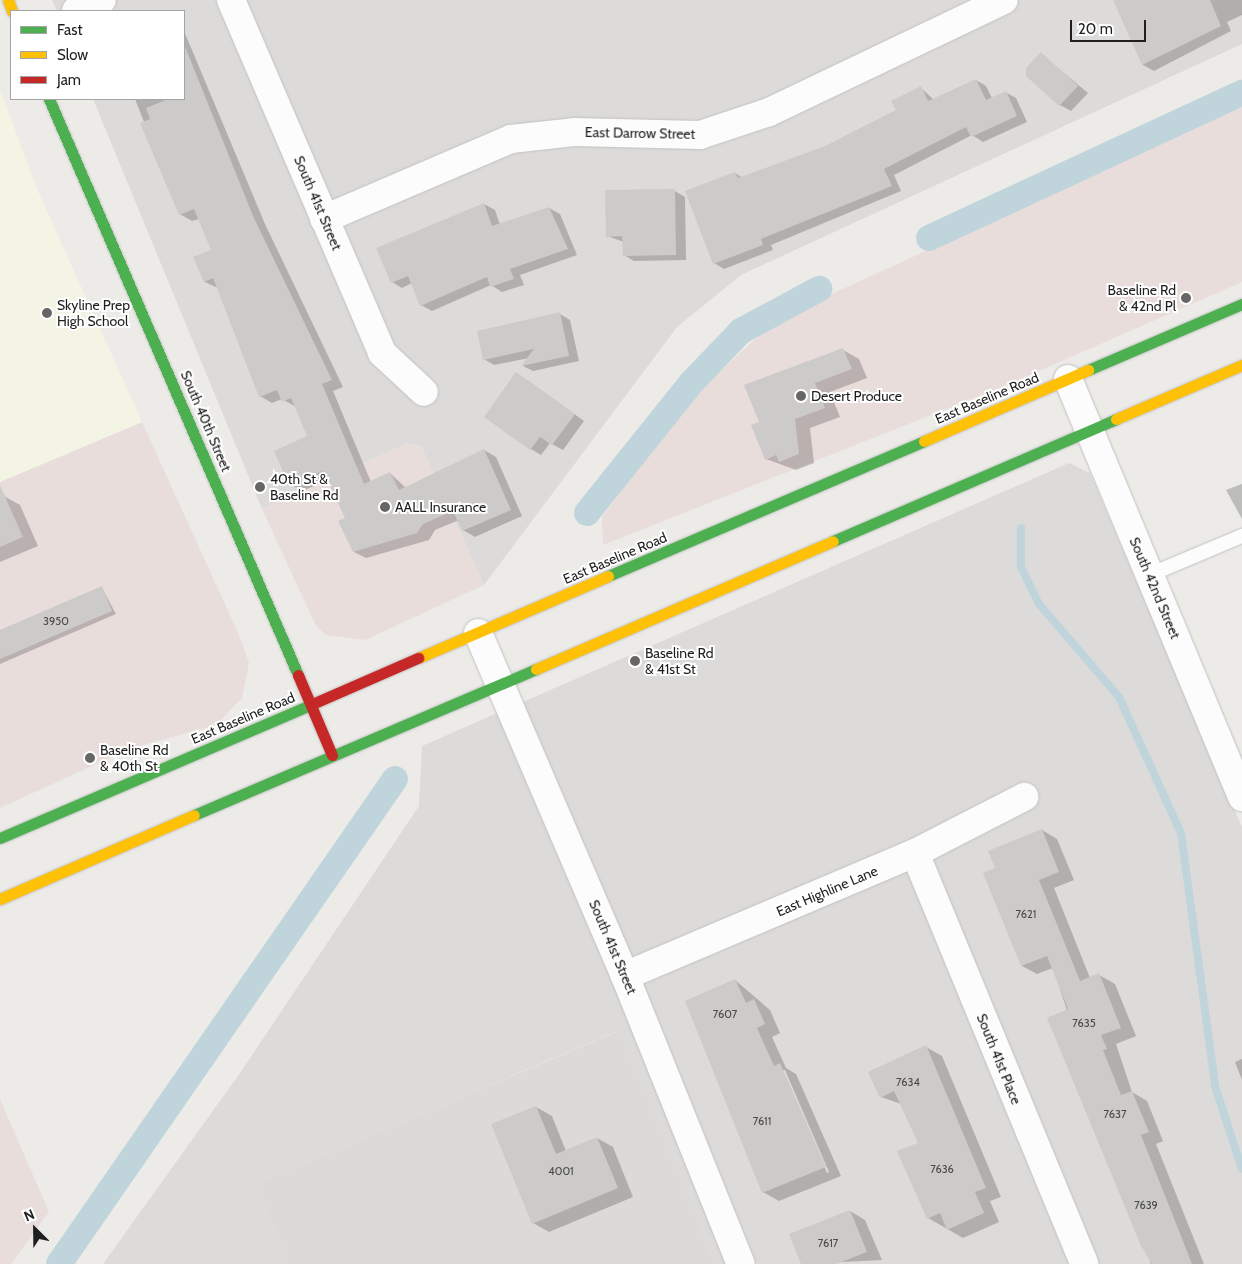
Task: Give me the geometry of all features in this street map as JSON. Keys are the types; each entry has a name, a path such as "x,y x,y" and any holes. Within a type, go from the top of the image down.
{"main road":[{"name":"South 40th Street","path":"49,100 309,706 332,755"},
{"name":"East Baseline Road","path":"0,838 1242,304"},
{"path":"0,899 498,682 1090,432 1242,365"}],"street":[{"path":"78,10 102,0"},
{"name":"South 41st Street","path":"231,0 382,353 424,392"},
{"name":"East Darrow Street","path":"324,218 511,139 574,132 700,134 769,112 1004,0"},
{"name":"South 42nd Street","path":"1068,379 1242,797"},
{"name":"South 41st Street","path":"478,633 625,976 741,1264"},
{"name":"East Highline Lane","path":"625,976 915,853 1024,797"},
{"name":"South 41st Place","path":"915,853 1084,1264"}],"lane":[{"path":"1149,575 1242,536"}],"shaded area":[{"path":"52,0 1242,0 1242,44 741,275 677,327 484,585 421,446 406,444 262,509 93,100 185,100 185,10 57,10"},
{"name":"Skyline Prep High School","path":"0,89 37,189 142,422 0,482"},
{"path":"1242,107 1242,282 1002,387 603,545 602,517 657,442 695,395 766,329 814,302"},
{"path":"142,422 240,637 249,663 242,698 216,725 129,749 0,808 0,482"},
{"path":"406,444 421,446 484,585 365,640 326,635 316,626 262,509"},
{"path":"1069,463 1090,473 1242,827 1242,1264 716,1264 618,1031 255,1184 289,1264 103,1264 240,1073 419,806 422,746"},
{"path":"619,1031 716,1264 289,1264 255,1184"},
{"path":"0,1099 49,1212 11,1264 0,1264"}],"building":[{"path":"1113,0 1210,0 1221,26 1142,65"},
{"path":"185,46 253,216 332,380 322,384 364,484 390,472 399,490 484,449 511,510 462,531 453,511 423,524 417,533 353,552 338,521 345,518 323,471 289,485 274,451 307,436 291,398 282,402 277,390 259,397 213,278 204,282 193,257 211,250 194,209 179,215 140,123 150,119 146,108 166,100 185,100"},
{"path":"1041,52 1078,86 1059,106 1026,76 1026,68"},
{"path":"976,79 986,100 1006,91 1017,116 971,137 966,127 884,169 892,186 761,239 763,245 713,264 685,191 735,172 738,178 825,146 896,110 891,101 921,86 928,101"},
{"path":"675,189 676,255 623,256 622,236 606,237 605,190"},
{"path":"484,203 492,226 549,207 568,249 510,269 514,279 490,287 487,277 420,306 408,276 391,283 376,248"},
{"path":"560,312 569,356 521,366 534,349 483,360 477,331"},
{"name":"Desert Produce","path":"843,348 852,369 815,383 825,408 795,419 799,454 779,462 776,455 765,460 751,425 759,422 744,385"},
{"path":"516,372 575,414 552,445 540,437 530,450 484,417"},
{"path":"0,485 23,537 0,547"},
{"path":"102,586 112,611 0,659 0,630"},
{"path":"1042,829 1059,872 1039,880 1080,981 1099,973 1121,1028 1101,1035 1107,1049 1103,1050 1121,1095 1132,1091 1149,1132 1141,1135 1192,1264 1152,1264 1141,1246 1047,1018 1068,1009 1047,956 1021,966 983,873 995,868 988,851"},
{"path":"735,979 746,1003 754,999 765,1024 757,1028 774,1066 780,1063 826,1167 762,1193 685,1001"},
{"path":"926,1045 986,1188 975,1192 984,1213 947,1230 940,1213 927,1219 897,1151 918,1143 894,1091 880,1098 868,1072"},
{"path":"536,1106 556,1154 597,1137 618,1188 532,1224 491,1124"},
{"path":"850,1210 867,1252 836,1264 801,1264 789,1234"}],"waterway":[{"path":"929,238 1242,93"},
{"path":"587,513 692,382 741,331 819,289"},
{"path":"1021,528 1021,567 1039,604 1119,697 1181,833 1215,1086 1242,1169"},
{"path":"59,1264 395,779"}],"traffic: fast":[{"path":"49,100 298,675"},
{"path":"1088,370 1242,304"},
{"path":"833,541 1116,419"},
{"path":"608,576 924,441"},
{"path":"194,815 536,669"},
{"path":"0,838 312,704"}],"traffic: slow":[{"path":"8,0 12,10"},
{"path":"1116,419 1242,365"},
{"path":"924,441 1088,370"},
{"path":"536,669 833,541"},
{"path":"418,658 608,576"},
{"path":"0,899 194,815"}],"traffic: jam":[{"path":"312,704 418,658"},
{"path":"298,675 332,755"}],"place":[{"name":"Baseline Rd & 42nd Pl","path":"1186,298"},
{"name":"Skyline Prep High School","path":"47,313"},
{"name":"Desert Produce","path":"801,396"},
{"name":"40th St & Baseline Rd","path":"260,487"},
{"name":"AALL Insurance","path":"385,507"},
{"name":"Baseline Rd & 41st St","path":"635,661"},
{"name":"Baseline Rd & 40th St","path":"90,758"}]}
